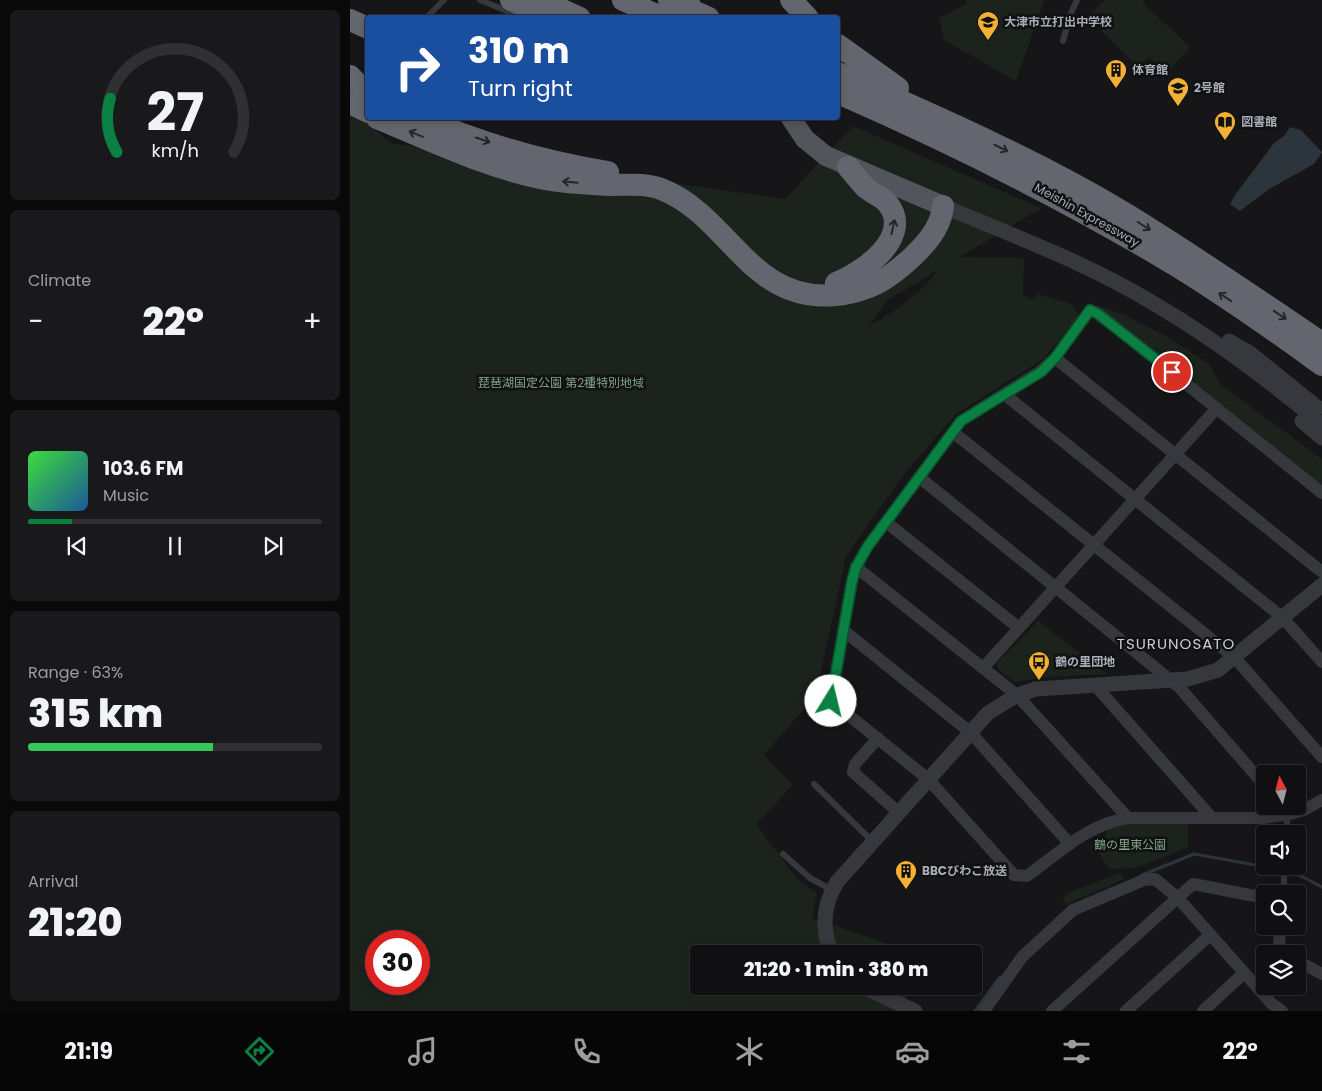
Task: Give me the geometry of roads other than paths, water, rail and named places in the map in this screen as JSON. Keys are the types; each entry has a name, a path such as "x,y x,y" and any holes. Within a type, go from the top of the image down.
{"highway":[{"path":"539,0 573,15"},
{"path":"623,0 656,15"},
{"path":"669,0 702,15"},
{"path":"676,15 689,0"},
{"path":"791,0 805,15"},
{"path":"514,7 542,15"},
{"path":"350,20 365,27"},
{"path":"840,46 882,78 958,126"},
{"name":"Meishin Expressway","path":"840,74 958,126 1124,213 1200,260 1322,343"},
{"path":"350,76 365,91"},
{"path":"350,92 365,108"},
{"name":"Meishin Expressway","path":"840,94 928,132 1064,201 1219,293 1322,365"},
{"path":"350,103 365,110"},
{"path":"840,108 888,125 974,164 1064,201"},
{"path":"382,120 479,159 540,178 566,182 645,185 659,188 676,196 702,214 748,263 772,281 803,293 829,295 851,292 882,280 901,268 921,247 938,225 944,206"},
{"path":"427,120 513,150 579,167 656,180 672,186 693,196 711,211 757,259 772,270 801,282 815,284 836,283 866,277 889,265 944,206"},
{"path":"836,283 860,272 879,256 890,239 894,224 892,210 887,203 867,188 848,167"}],"main road":[{"path":"792,120 798,131 813,147 848,167 944,206"}],"street":[{"path":"944,206 1068,259 1153,302 1270,381 1322,425"},
{"path":"1256,814 1212,818 1128,818 1099,825 1027,876 1014,875 928,779 831,701 843,630 856,567 886,522 953,432 969,415 1041,372 1055,358 1090,310 1098,314 1322,493"},
{"path":"1192,328 1222,338 1250,353 1322,411"},
{"path":"1226,350 1240,371 1322,438"},
{"path":"1055,358 1322,572"},
{"path":"1004,394 1283,618 1322,662"},
{"path":"983,668 1217,408"},
{"path":"953,432 1235,658 1322,757"},
{"path":"919,477 1171,680 1256,776"},
{"path":"886,522 1020,628"},
{"path":"856,567 1017,695 1128,818"},
{"path":"830,945 825,928 825,917 832,890 844,872 970,732 995,707 1017,695 1048,687 1171,680 1209,674 1235,658 1322,585"},
{"path":"843,630 970,732 1070,844"},
{"path":"1094,684 1212,818"},
{"path":"878,738 855,764 853,772 898,812"},
{"path":"1306,809 1322,800"},
{"path":"984,1011 1022,957 1073,910 1149,879 1154,879 1163,884 1177,897 1279,1010"},
{"path":"1052,1011 1193,884 1256,896"},
{"path":"1126,1011 1210,935"},
{"path":"1306,965 1322,974"},
{"path":"1203,1011 1244,973"},
{"path":"881,995 916,1011"}],"lane":[{"path":"429,15 444,0"},
{"path":"480,0 514,7"},
{"path":"1063,41 1070,15 1077,0"},
{"path":"814,784 872,841"},
{"path":"783,854 810,878 832,890"}],"waterway":[{"path":"1142,875 1194,854 1256,865"},
{"path":"1299,875 1322,887"},
{"path":"975,1011 1000,977"}],"place":[{"name":"大津市立打出中学校","path":"988,41"},
{"name":"体育館","path":"1116,89"},
{"name":"2号館","path":"1178,107"},
{"name":"図書館","path":"1225,141"},
{"name":"鶴の里団地","path":"1039,681"},
{"name":"BBCびわこ放送","path":"906,890"}],"district":[{"name":"TSURUNOSATO","path":"1176,644"}],"park label":[{"name":"琵琶湖国定公園 第2種特別地域","path":"561,383"},
{"name":"鶴の里東公園","path":"1130,845"}]}
